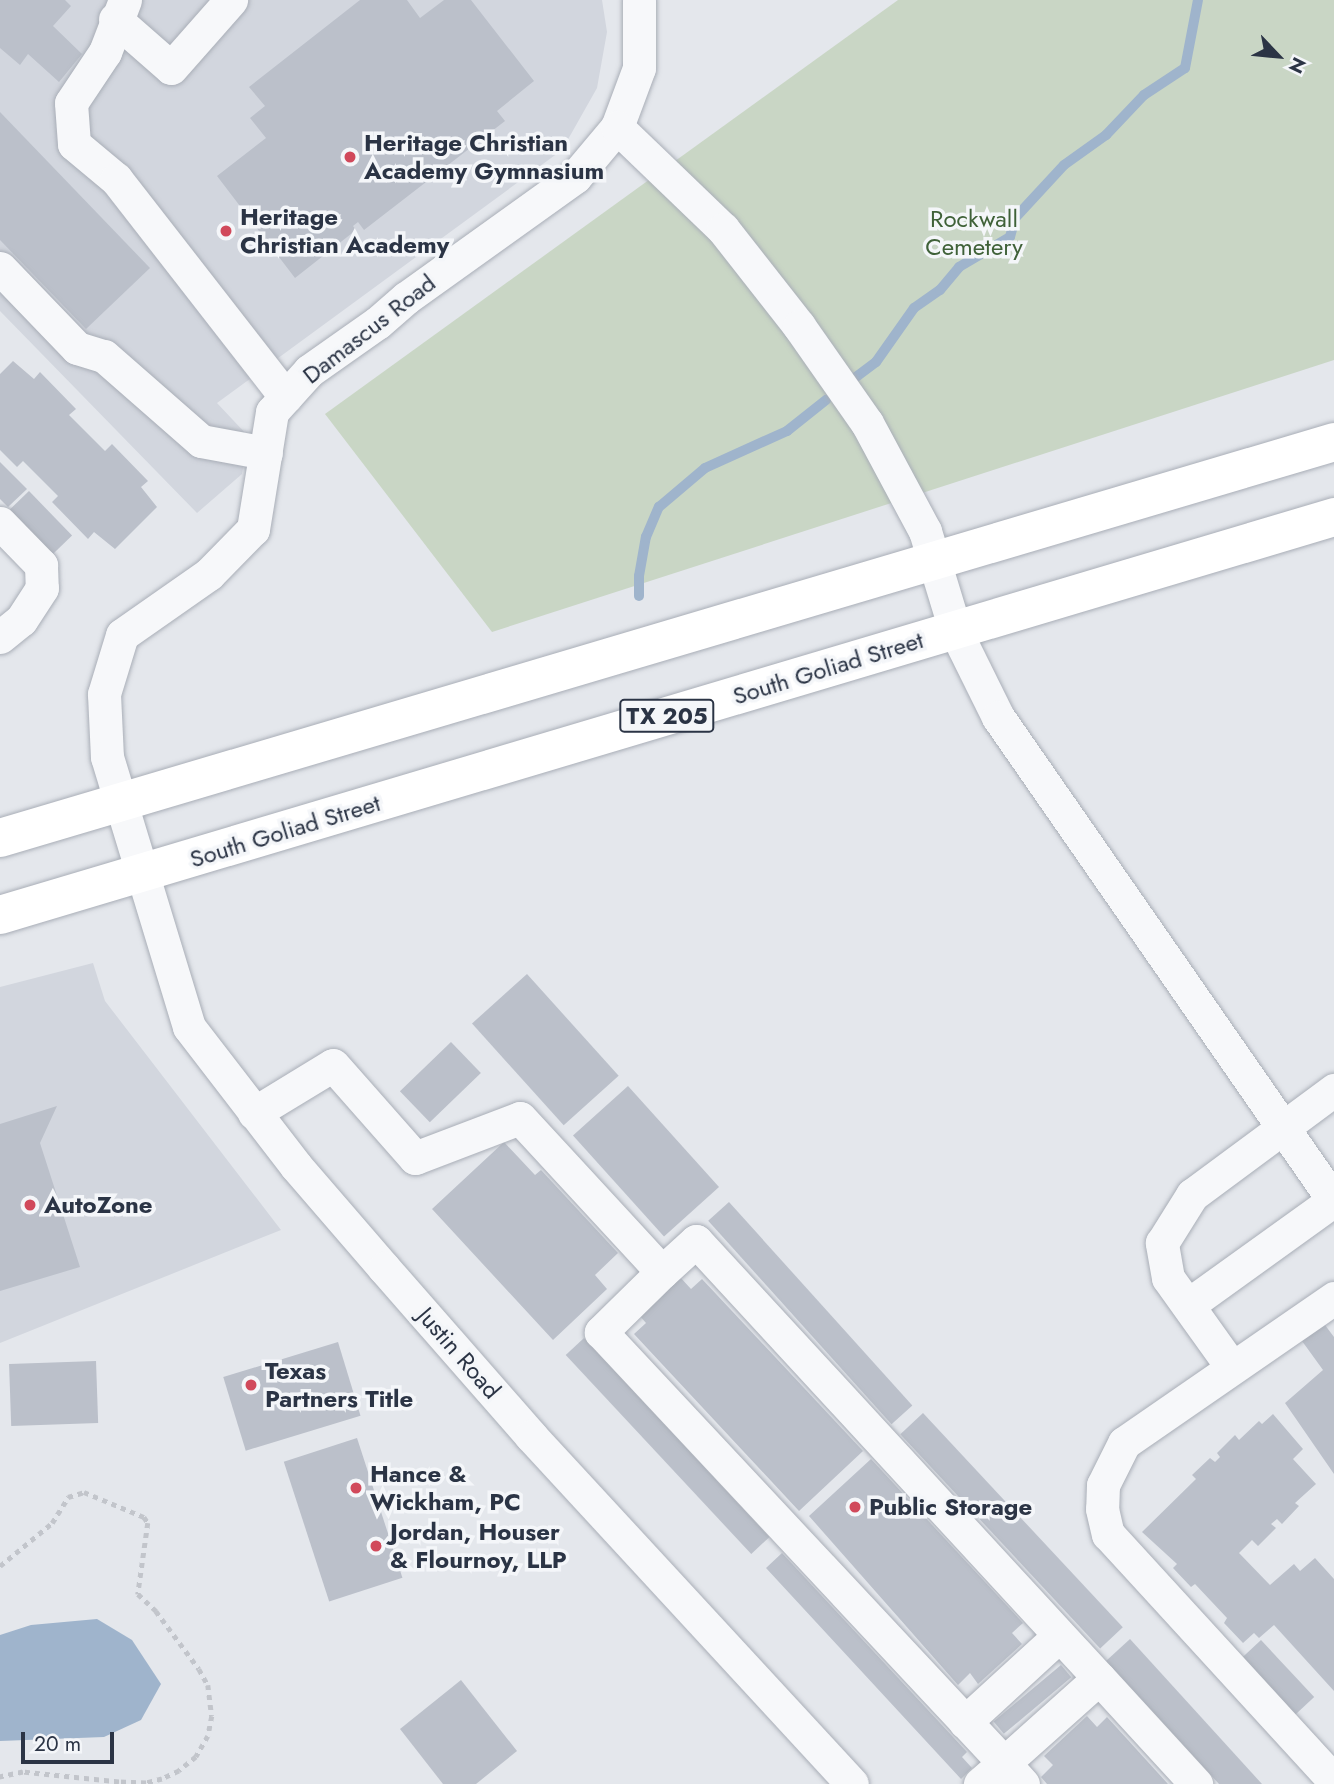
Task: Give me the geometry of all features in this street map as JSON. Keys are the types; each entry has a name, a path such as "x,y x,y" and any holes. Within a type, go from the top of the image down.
{"main road":[{"path":"0,838 1334,442"},
{"name":"South Goliad Street","path":"0,915 1334,517"}],"street":[{"path":"231,0 171,68 120,10 104,51 71,103 74,144 116,179 286,397"},
{"name":"Damascus Road","path":"142,874 107,757 104,694 122,635 209,574 253,529 272,412 309,372 377,323 405,298 575,177 617,127 639,68 639,0"},
{"path":"617,127 723,229 867,423 925,531 955,630 998,717 1281,1128 1334,1200 1188,1306"},
{"path":"0,268 77,348 104,356 201,441 265,453"},
{"path":"0,523 41,565 42,588 21,620 0,637"},
{"name":"Justin Road","path":"142,874 189,1027 254,1113 313,1186 531,1436 852,1784"},
{"path":"254,1113 333,1065 415,1158 520,1118 662,1272"},
{"path":"1231,1366 1168,1278 1162,1243 1192,1195 1334,1090"},
{"path":"1099,1678 1003,1777 965,1722 601,1332 696,1241 1059,1636 1099,1678 1196,1784"},
{"path":"1334,1298 1231,1366 1124,1443 1103,1485 1102,1508 1108,1534 1334,1780"},
{"path":"965,1722 1059,1636"}],"path":[{"path":"0,1566 52,1523 68,1497 84,1492 144,1517 148,1523 138,1594 156,1611 199,1669 208,1685 212,1716 208,1735 196,1757 178,1771 146,1783 107,1782 23,1772 0,1777"},
{"path":"58,1784 61,1775"}],"shaded area":[{"name":"Heritage Christian Academy","path":"0,0 602,0 607,32 597,88 562,150 217,403 248,436 242,474 197,513 0,311"},
{"path":"93,963 105,1001 281,1230 0,1343 0,987"}],"green space":[{"name":"Rockwall Cemetery","path":"898,0 1334,0 1334,360 492,632 325,414"}],"water":[{"path":"97,1619 132,1640 161,1684 141,1720 104,1737 0,1741 0,1635 31,1625"}],"building":[{"path":"0,0 65,0 71,6 53,26 82,54 59,82 28,54 20,65 0,48"},
{"name":"Heritage Christian Academy Gymnasium","path":"360,0 407,0 420,18 444,0 471,0 534,81 497,111 505,121 364,230 358,222 353,226 356,230 295,278 217,176 266,138 250,118 265,106 249,87"},
{"path":"0,112 150,268 86,329 0,240"},
{"path":"13,361 34,379 40,372 76,409 69,415 105,451 112,444 148,481 141,487 157,507 115,549 94,532 88,539 52,502 58,496 23,461 17,467 0,450 0,374"},
{"path":"0,462 27,489 8,507 0,499"},
{"path":"29,491 72,536 53,554 10,510"},
{"path":"527,974 619,1076 564,1125 472,1024"},
{"path":"451,1042 481,1073 430,1122 400,1091"},
{"path":"628,1086 719,1187 664,1237 573,1136"},
{"name":"AutoZone","path":"57,1106 40,1143 80,1267 0,1291 0,1124"},
{"path":"504,1142 535,1175 541,1170 618,1253 595,1275 607,1289 553,1340 432,1209"},
{"path":"729,1202 912,1406 892,1424 708,1221"},
{"path":"680,1277 691,1289 702,1279 863,1451 799,1511 634,1334 646,1323 639,1315"},
{"path":"1325,1325 1334,1337 1334,1474 1285,1403 1323,1370 1302,1341"},
{"path":"584,1338 770,1537 751,1554 566,1355"},
{"path":"338,1342 361,1416 246,1451 223,1377"},
{"path":"96,1361 98,1423 11,1426 9,1364"},
{"path":"923,1413 1123,1627 1100,1648 900,1434"},
{"path":"1273,1414 1303,1449 1293,1459 1316,1484 1295,1503 1299,1506 1282,1524 1277,1519 1271,1524 1276,1528 1258,1546 1252,1540 1239,1553 1270,1585 1294,1564 1300,1571 1315,1558 1334,1579 1334,1691 1274,1625 1259,1638 1254,1633 1243,1643 1224,1623 1227,1618 1195,1584 1191,1587 1173,1568 1177,1564 1142,1532 1196,1479 1192,1475 1210,1458 1215,1462 1220,1457 1217,1453 1235,1435 1239,1440 1259,1421 1262,1424"},
{"path":"357,1438 402,1578 329,1602 284,1462"},
{"path":"871,1459 1023,1623 1012,1633 1022,1644 978,1684 970,1673 958,1685 809,1516"},
{"path":"782,1553 967,1752 962,1757 972,1768 961,1779 766,1568"},
{"path":"1130,1639 1262,1784 1219,1784 1106,1661"},
{"path":"1261,1640 1314,1697 1295,1715 1242,1658"},
{"path":"1061,1665 1071,1677 1004,1734 994,1722"},
{"path":"461,1680 517,1751 476,1784 443,1784 400,1729"},
{"path":"1087,1716 1097,1727 1107,1717 1168,1784 1047,1784 1041,1777 1053,1765 1044,1756"}],"waterway":[{"path":"856,377 876,362 914,308 940,290 959,267 1010,237 1015,218 1064,165 1106,135 1144,95 1185,68 1198,0"},
{"path":"639,596 639,576 646,537 659,507 705,468 787,431 826,400"}],"place":[{"name":"Heritage Christian Academy Gymnasium","path":"350,157"},
{"name":"Heritage Christian Academy","path":"226,231"},
{"name":"AutoZone","path":"30,1205"},
{"name":"Texas Partners Title","path":"251,1385"},
{"name":"Hance & Wickham, PC","path":"356,1488"},
{"name":"Public Storage","path":"855,1507"},
{"name":"Jordan, Houser & Flournoy, LLP","path":"376,1546"}]}
